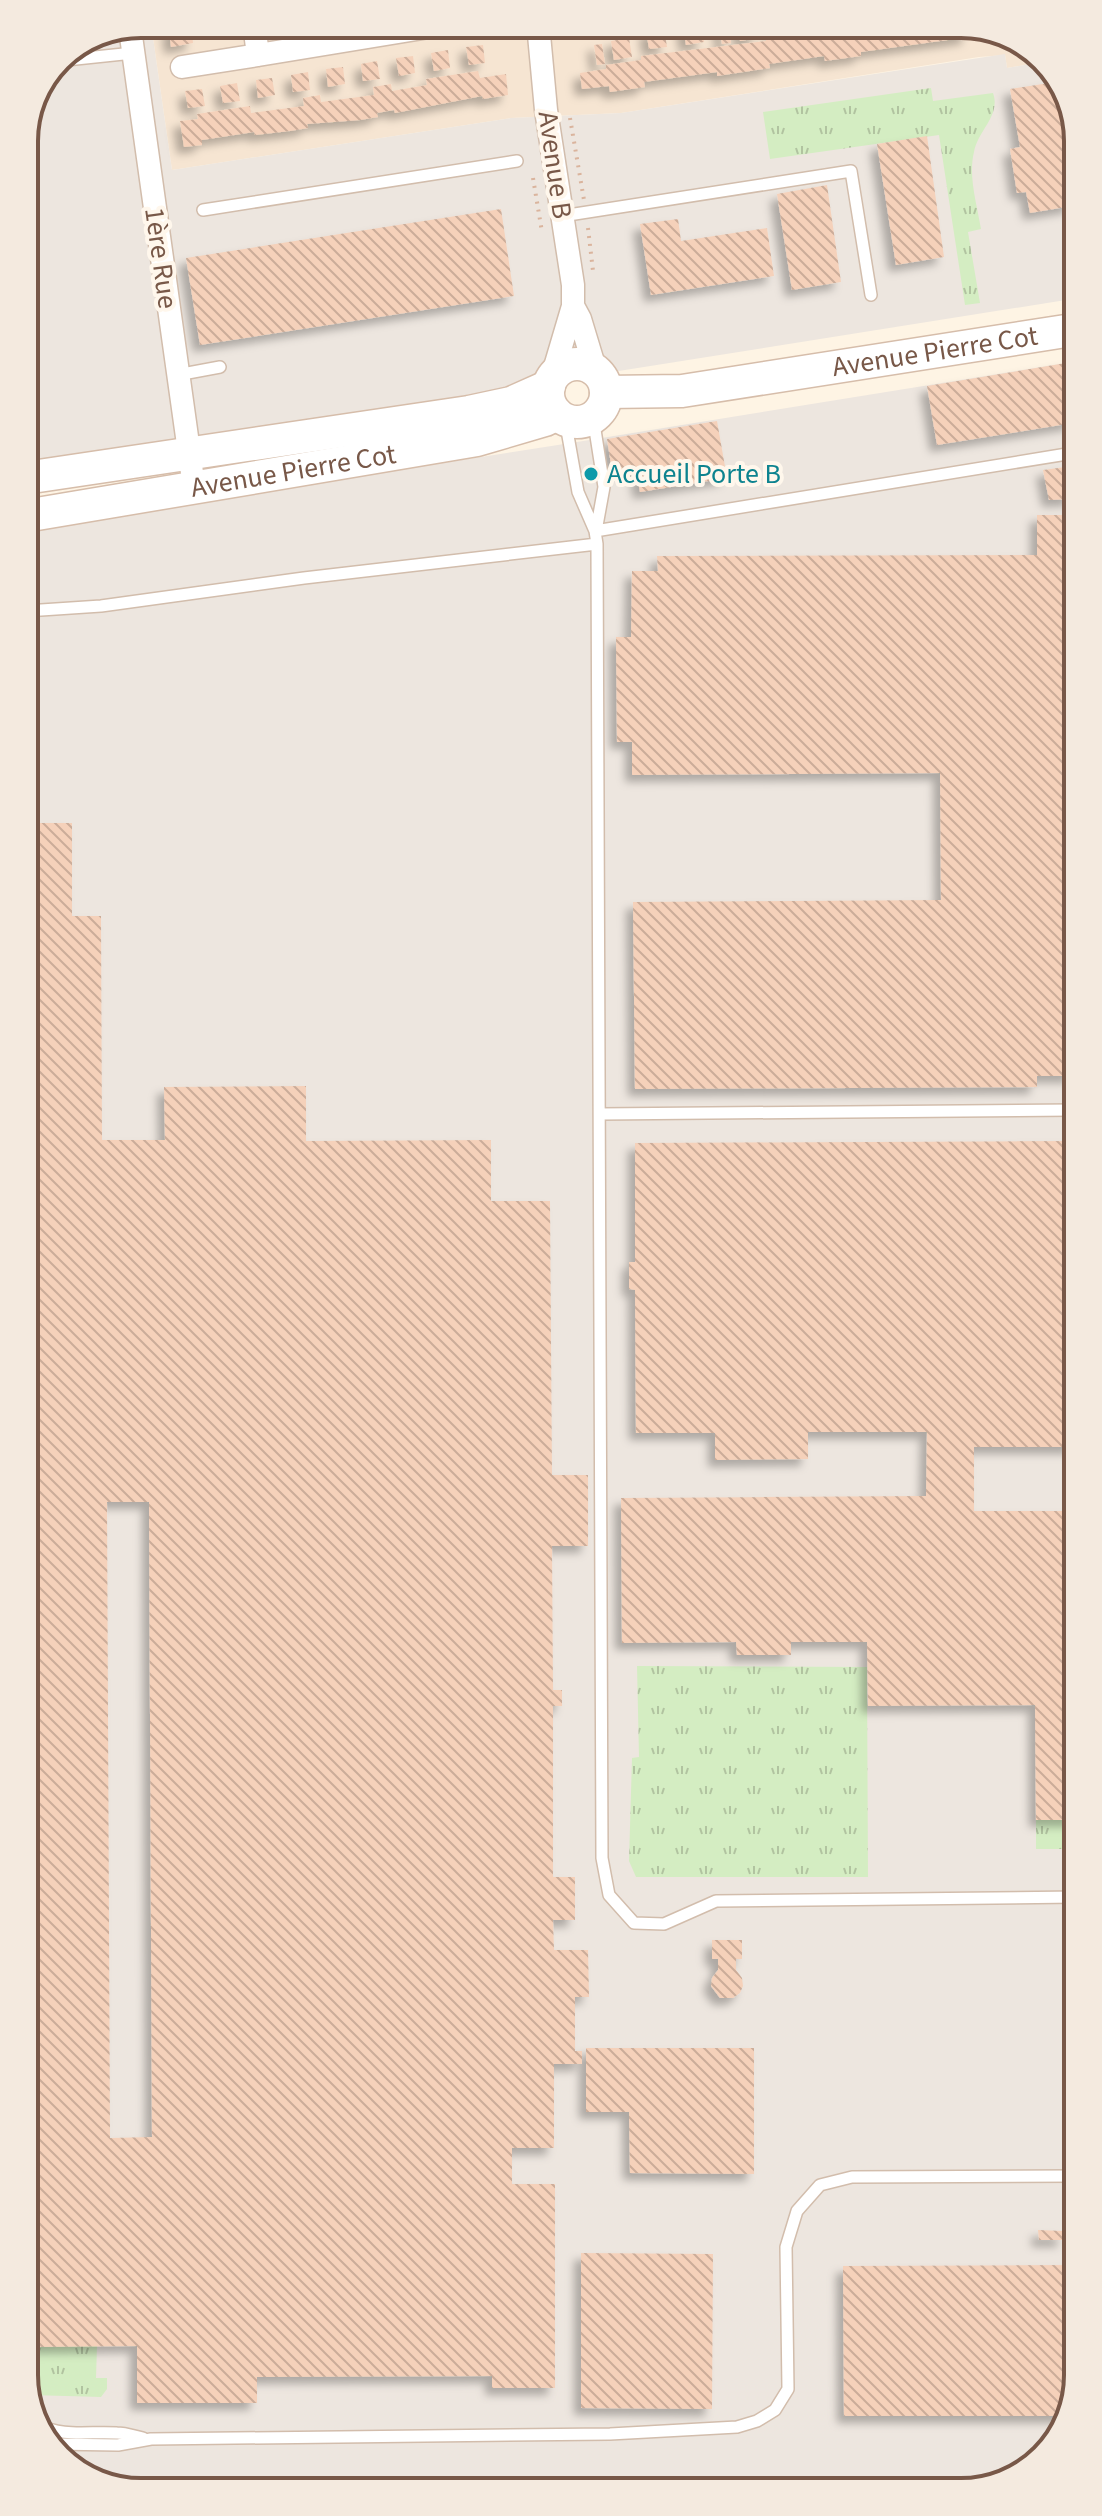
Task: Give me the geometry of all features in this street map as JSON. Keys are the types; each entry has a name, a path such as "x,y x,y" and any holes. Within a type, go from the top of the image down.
{"street":[{"path":"256,38 258,55"},
{"path":"182,67 258,55 314,38"},
{"name":"Avenue B","path":"539,38 546,110 573,285 574,397"},
{"name":"1ère Rue","path":"131,39 194,487"},
{"name":"Avenue B","path":"573,306 580,319 574,397"},
{"name":"Avenue Pierre Cot","path":"38,476 469,412 511,403 682,391 1064,331"},
{"name":"Avenue Pierre Cot","path":"38,514 477,440 545,420 574,397"}],"lane":[{"path":"80,59 133,53"},
{"path":"203,210 517,161"},
{"path":"562,216 851,171 871,295"},
{"path":"177,375 220,367"},
{"path":"574,397 578,492 596,538"},
{"path":"574,397 604,487 596,538 602,1858 609,1895 634,1923 664,1924 716,1901 1064,1897"},
{"path":"38,610 101,606 596,538 1064,455"},
{"path":"601,1114 1064,1110"},
{"path":"64,2444 118,2445 151,2439 610,2434 737,2427 757,2421 775,2410 788,2389 786,2247 797,2211 820,2185 852,2177 1064,2176"},
{"path":"55,2431 118,2433 151,2439"}],"shaded area":[{"path":"153,38 968,38 994,43 1030,64 1007,68 1005,55 979,57 621,113 511,118 172,170"},
{"path":"153,38 172,170 511,118 621,113 1005,54 1007,68 1030,64 1039,73 1059,108 1064,141 1064,300 65,459 38,460 38,134 41,114 55,84 68,68 101,46 121,40"},
{"path":"1064,363 1064,2375 1059,2408 1047,2432 1024,2457 994,2473 961,2478 121,2476 89,2464 63,2443 43,2408 38,2375 38,526"}],"green space":[{"path":"931,88 933,101 993,93 995,101 992,116 976,144 972,161 981,229 968,232 980,303 965,305 939,135 770,159 763,112"},
{"path":"637,1666 867,1667 868,1877 636,1877 629,1861 632,1758 639,1757"},
{"path":"1036,1820 1064,1820 1064,1849 1036,1849"},
{"path":"97,2346 96,2378 107,2378 107,2389 101,2397 40,2395 38,2347"}],"building":[{"path":"170,38 192,38 193,43 171,47"},
{"path":"629,38 632,57 614,60 611,41"},
{"path":"647,38 666,38 667,47 649,49"},
{"path":"685,38 703,38 704,42 686,45"},
{"path":"721,38 730,38 731,43 722,44"},
{"path":"766,38 962,38 861,52 861,56 825,61 824,56 769,64 770,68 717,76 717,72 644,82 645,87 610,92 609,86 582,89 580,73 606,69 606,65 641,60 641,56 766,41"},
{"path":"602,44 605,64 597,65 594,45"},
{"path":"483,45 485,63 469,65 466,47"},
{"path":"448,50 450,68 434,71 431,53"},
{"path":"413,56 415,73 399,76 396,58"},
{"path":"377,61 380,79 363,81 361,64"},
{"path":"343,67 345,84 328,87 326,69"},
{"path":"478,71 480,78 506,74 508,95 483,99 482,96 395,113 394,110 360,120 307,124 308,128 290,131 255,135 254,132 202,140 202,145 184,147 180,121 198,119 197,114 250,106 251,113 304,106 303,98 320,95 321,102 374,95 373,87 391,84 392,91 427,85 426,79"},
{"path":"308,72 310,90 293,92 291,75"},
{"path":"272,78 275,95 258,98 256,80"},
{"path":"237,83 240,101 223,103 220,86"},
{"path":"1047,83 1059,108 1064,141 1064,207 1030,213 1026,192 1017,193 1010,149 1020,147 1010,89"},
{"path":"202,89 205,106 188,108 185,91"},
{"path":"927,136 944,257 896,265 877,144"},
{"path":"827,185 841,282 792,290 777,194"},
{"path":"501,209 514,296 200,345 186,258"},
{"path":"678,219 681,241 767,228 774,276 651,295 640,224"},
{"path":"1064,363 1064,424 937,445 927,386"},
{"path":"717,421 727,478 640,492 636,467 612,471 607,439"},
{"path":"1064,467 1064,499 1049,500 1043,470"},
{"path":"1037,515 1064,515 1064,1076 1037,1076 1037,1087 635,1089 633,902 941,900 940,773 632,775 632,742 617,742 616,637 631,637 632,571 658,571 657,556 1037,555"},
{"path":"38,823 72,823 72,916 101,916 102,1140 165,1140 164,1087 306,1086 306,1141 491,1140 491,1201 550,1201 552,1475 588,1475 588,1546 552,1546 553,1690 562,1690 562,1706 553,1706 553,1877 575,1877 575,1920 553,1920 554,1950 588,1950 589,1997 575,1997 575,2051 582,2051 582,2064 554,2064 554,2148 512,2148 512,2184 555,2184 555,2388 492,2388 492,2376 257,2377 257,2403 137,2403 137,2346 38,2347","holes":["107,1502 149,1502 152,2137 110,2138"]},
{"path":"1064,1141 1064,1447 974,1447 974,1511 1064,1511 1064,1820 1036,1820 1035,1705 868,1706 867,1642 791,1642 791,1655 737,1655 736,1642 622,1643 621,1498 926,1496 927,1432 808,1432 808,1459 715,1460 715,1433 636,1433 635,1290 629,1289 629,1262 635,1262 635,1143"},
{"path":"712,1940 742,1940 742,1959 736,1959 736,1970 743,1986 733,1998 720,1998 711,1986 718,1970 718,1959 712,1959"},
{"path":"586,2048 754,2048 754,2174 630,2173 629,2112 586,2112"},
{"path":"1038,2230 1064,2231 1064,2240 1039,2240"},
{"path":"581,2253 713,2254 712,2409 581,2408"},
{"path":"1064,2265 1064,2375 1055,2416 844,2416 843,2266"}],"place":[{"name":"Accueil Porte B","path":"591,474"}]}
